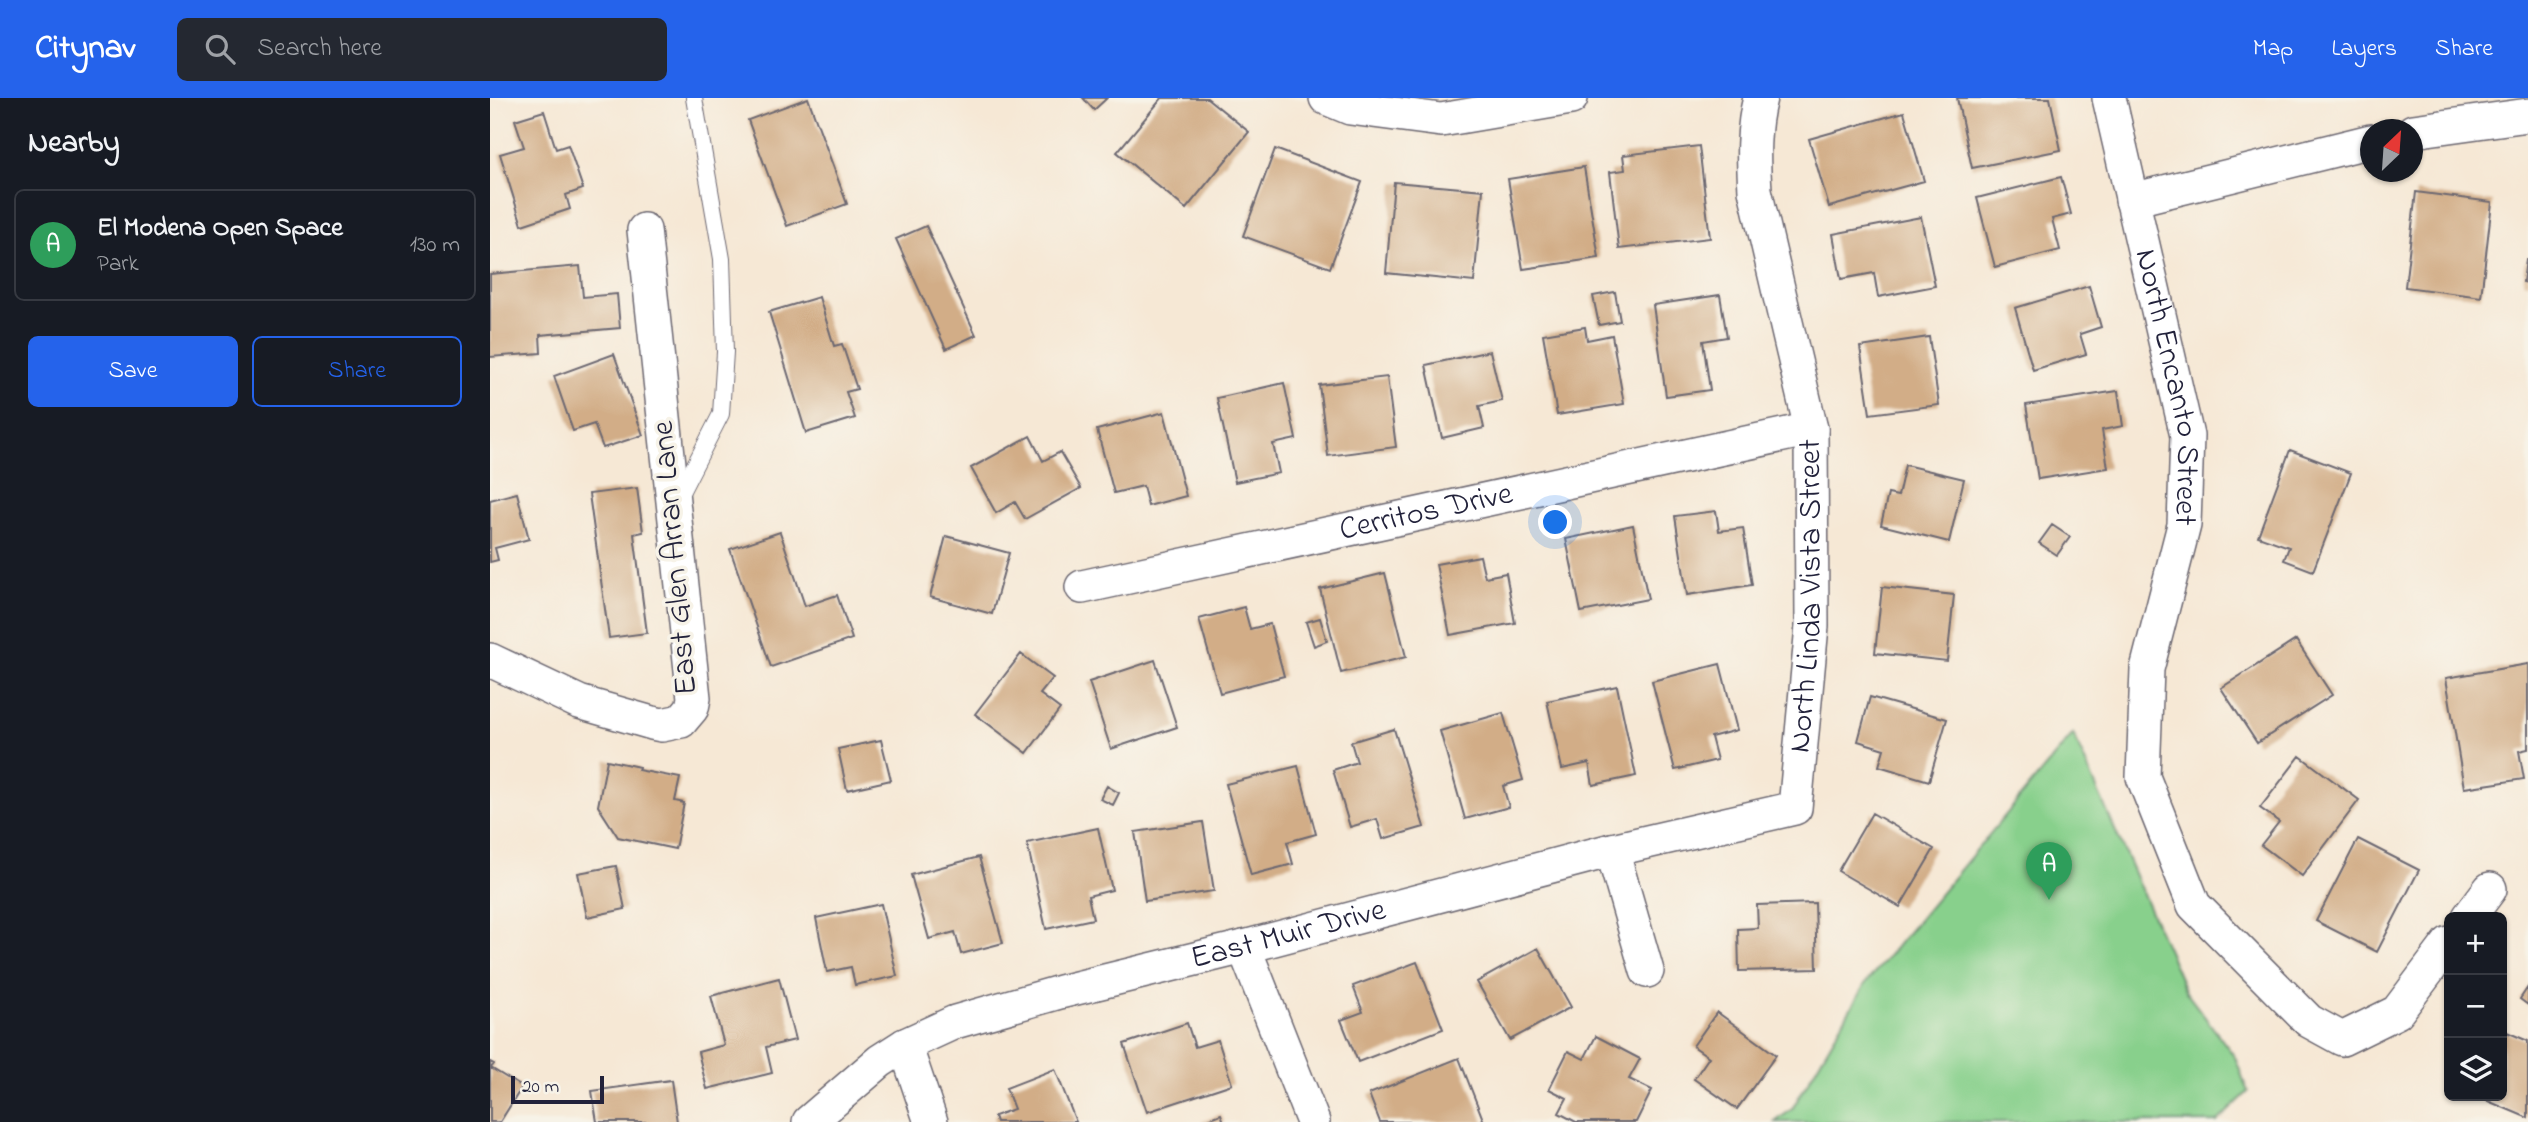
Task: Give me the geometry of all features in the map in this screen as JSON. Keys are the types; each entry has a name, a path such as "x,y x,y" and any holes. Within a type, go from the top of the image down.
{"street":[{"path":"1326,98 1350,108 1441,120 1571,98"},
{"name":"North Linda Vista Street","path":"1760,98 1755,115 1755,190 1811,429 1812,626 1795,808"},
{"name":"North Encanto Street","path":"2109,98 2187,436 2183,525 2147,669 2143,777 2194,905 2309,1021 2342,1039 2398,1013 2444,950"},
{"path":"2423,130 2528,115"},
{"path":"2132,200 2360,144"},
{"name":"East Glen Arran Lane","path":"490,660 579,702 652,723 662,725 681,721 692,708 694,698 644,230"},
{"name":"Cerritos Drive","path":"1083,587 1811,429"},
{"name":"East Muir Drive","path":"809,1122 880,1061 905,1045 956,1022 1612,850 1795,808"},
{"path":"1612,850 1647,971"},
{"path":"2473,912 2490,889"},
{"path":"1244,947 1313,1122"},
{"path":"905,1045 931,1122"}],"lane":[{"path":"673,506 721,414 725,352 722,259 694,98"}],"green space":[{"path":"2073,734 2186,992 2235,1057 2248,1092 2217,1122 1775,1122 1792,1109 1865,984"}],"building":[{"path":"808,98 847,204 787,226 748,120"},
{"path":"1083,98 1107,98 1094,110"},
{"path":"1162,98 1207,98 1249,132 1186,209 1117,152"},
{"path":"1957,98 2050,98 2061,150 1972,168"},
{"path":"544,111 556,149 568,145 583,189 566,195 570,209 522,225 500,154 524,147 515,120"},
{"path":"1904,112 1924,181 1829,207 1809,139"},
{"path":"1699,146 1710,238 1619,249 1610,172 1625,170 1623,155"},
{"path":"1275,149 1362,182 1330,268 1243,236"},
{"path":"1584,167 1599,258 1523,269 1508,179"},
{"path":"2061,177 2071,214 2052,219 2060,250 1995,267 1977,198"},
{"path":"1394,182 1483,190 1474,282 1386,273"},
{"path":"2416,192 2492,202 2481,297 2405,287"},
{"path":"1921,217 1935,286 1878,297 1874,273 1841,279 1833,234"},
{"path":"926,226 976,335 946,349 896,239"},
{"path":"2528,260 2528,283 2523,282"},
{"path":"580,266 583,297 617,294 620,328 540,335 541,353 490,357 490,274"},
{"path":"2089,286 2101,327 2080,334 2086,354 2033,370 2015,308"},
{"path":"1615,292 1620,321 1599,325 1593,296"},
{"path":"1720,295 1727,337 1703,341 1710,390 1666,396 1653,305"},
{"path":"819,297 834,346 842,344 857,389 846,392 855,418 806,433 769,312"},
{"path":"1585,327 1587,340 1612,335 1624,404 1557,415 1543,334"},
{"path":"1929,337 1939,405 1870,414 1860,347"},
{"path":"1490,351 1502,401 1479,406 1484,428 1442,438 1426,365"},
{"path":"614,354 643,435 603,448 594,424 573,431 554,376"},
{"path":"1387,377 1396,447 1328,456 1319,385"},
{"path":"1284,383 1296,439 1273,444 1279,473 1235,482 1217,398"},
{"path":"2118,391 2123,426 2102,430 2108,468 2038,479 2026,405"},
{"path":"1164,412 1186,496 1148,506 1143,486 1114,493 1097,430"},
{"path":"1030,436 1043,461 1060,452 1081,488 1025,519 1015,502 996,513 971,468"},
{"path":"2290,450 2351,473 2313,571 2284,560 2289,547 2258,536"},
{"path":"1905,465 1964,479 1949,542 1881,525 1888,494 1898,496"},
{"path":"637,488 643,532 634,534 647,633 609,638 589,494"},
{"path":"517,493 529,539 495,548 498,560 490,562 490,500"},
{"path":"1716,511 1719,531 1743,528 1752,585 1687,595 1675,516"},
{"path":"1633,525 1648,599 1581,612 1566,539"},
{"path":"2052,525 2070,537 2057,555 2039,543"},
{"path":"780,532 805,606 837,595 852,639 771,667 730,549"},
{"path":"946,536 1009,553 992,614 930,597"},
{"path":"1480,556 1485,577 1506,573 1515,623 1450,635 1436,564"},
{"path":"1385,573 1406,657 1341,673 1320,589"},
{"path":"1882,587 1954,595 1947,661 1875,653"},
{"path":"1244,607 1250,629 1270,624 1284,676 1220,693 1199,619"},
{"path":"1320,618 1327,641 1314,646 1306,622"},
{"path":"2296,640 2332,695 2257,743 2221,688"},
{"path":"1021,654 1053,678 1040,694 1060,709 1027,753 975,714"},
{"path":"1155,660 1177,727 1111,749 1089,682"},
{"path":"1720,664 1737,730 1711,737 1717,760 1675,770 1652,681"},
{"path":"2528,664 2528,749 2519,751 2524,779 2464,788 2446,678"},
{"path":"1617,686 1636,776 1593,785 1589,763 1562,769 1547,701"},
{"path":"1870,697 1947,719 1929,781 1879,766 1884,749 1858,741"},
{"path":"1503,713 1523,780 1503,786 1509,807 1465,819 1440,731"},
{"path":"1394,729 1424,827 1383,839 1377,819 1350,827 1333,770 1357,762 1351,742"},
{"path":"881,740 891,780 847,790 838,749"},
{"path":"2300,756 2359,800 2302,876 2261,845 2279,822 2260,808"},
{"path":"607,760 639,767 638,770 680,778 675,801 684,803 675,849 618,837 598,806"},
{"path":"1298,766 1316,834 1287,842 1293,864 1251,875 1226,784"},
{"path":"1107,786 1119,793 1113,805 1100,799"},
{"path":"1872,813 1934,849 1900,907 1838,871"},
{"path":"1203,822 1214,891 1145,901 1135,832"},
{"path":"1098,828 1112,890 1088,896 1093,919 1046,929 1027,843"},
{"path":"2358,839 2419,870 2377,952 2316,921"},
{"path":"979,857 1003,943 961,954 955,932 929,939 911,875"},
{"path":"616,866 625,909 587,917 578,873"},
{"path":"1815,903 1817,969 1739,971 1738,929 1758,928 1757,905"},
{"path":"881,904 897,976 855,985 851,967 827,972 816,918"},
{"path":"1538,948 1571,1007 1510,1040 1477,982"},
{"path":"1417,962 1443,1029 1358,1062 1341,1020 1363,1012 1353,986"},
{"path":"779,978 795,1040 766,1047 772,1073 707,1089 698,1052 724,1045 711,996"},
{"path":"2528,987 2528,1005 2520,999"},
{"path":"1717,1012 1776,1055 1737,1109 1694,1079 1709,1057 1693,1046"},
{"path":"1187,1023 1195,1047 1218,1040 1232,1084 1147,1112 1124,1044"},
{"path":"2507,1032 2528,1041 2528,1118 2488,1101 2507,1101"},
{"path":"1596,1036 1640,1059 1629,1079 1652,1090 1636,1122 1576,1122 1559,1113 1567,1098 1549,1089 1568,1051 1584,1059"},
{"path":"1459,1058 1484,1122 1380,1122 1369,1094"},
{"path":"490,1062 494,1064 491,1068 522,1087 500,1122 490,1122"},
{"path":"1055,1069 1076,1122 996,1122 994,1116 1014,1109 1006,1088"},
{"path":"671,1080 677,1122 597,1122 592,1091"},
{"path":"1221,1114 1224,1122 1201,1122"}],"place":[{"name":"El Modena Open Space","path":"2049,900"}]}
